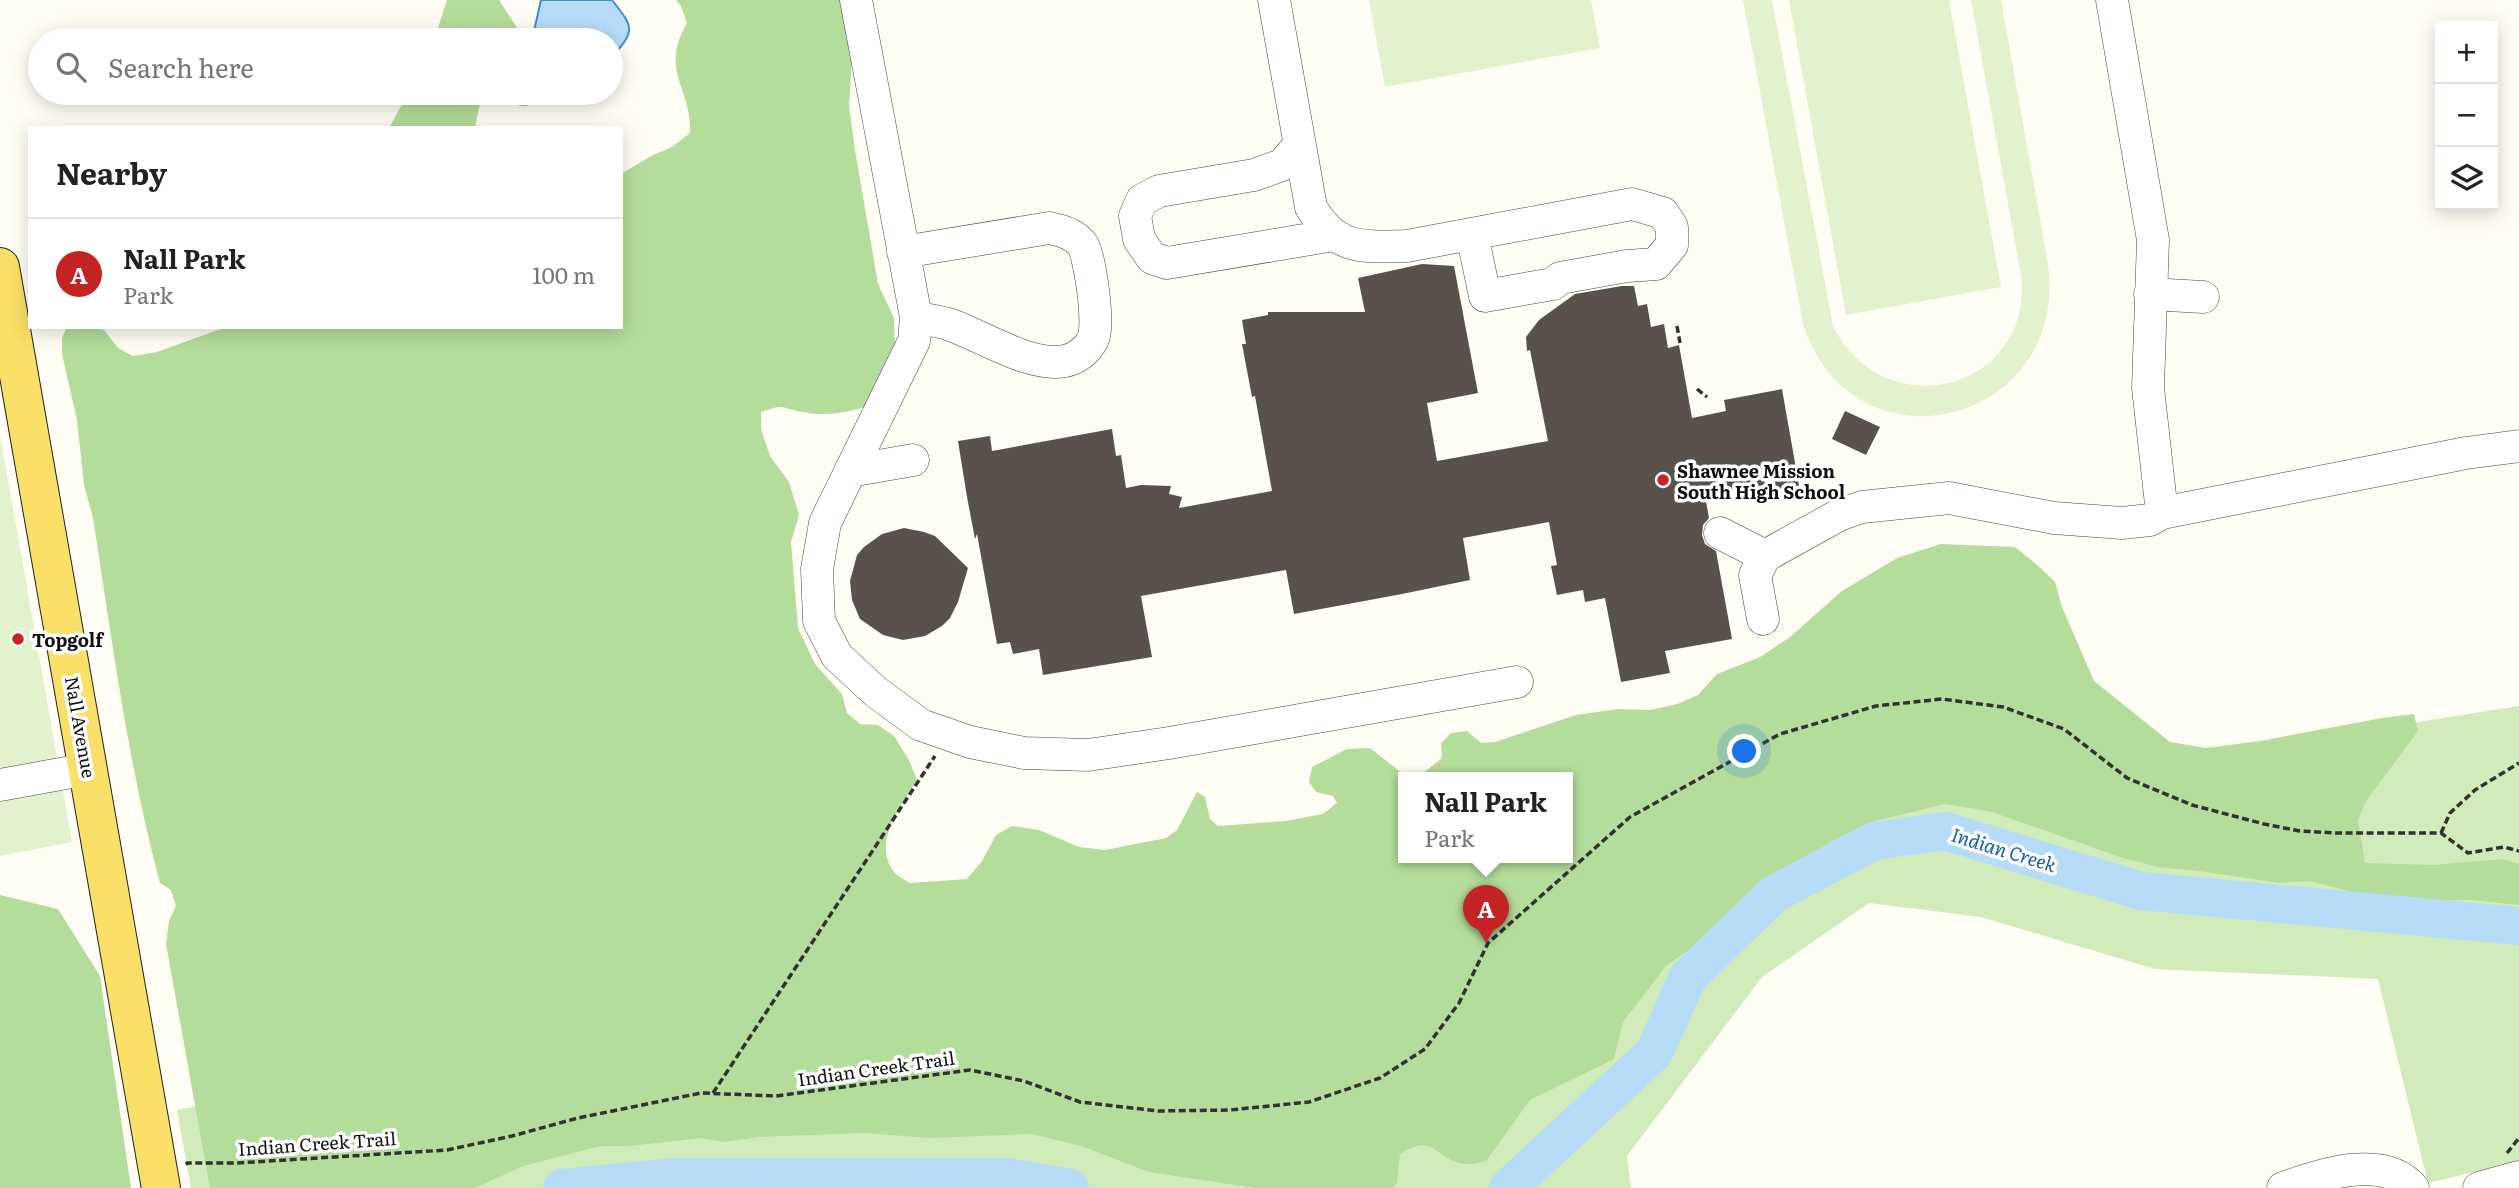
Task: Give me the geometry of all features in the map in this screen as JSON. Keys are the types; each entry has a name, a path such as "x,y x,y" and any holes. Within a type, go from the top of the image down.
{"main road":[{"name":"Nall Avenue","path":"0,267 10,383 169,1174"}],"street":[{"path":"856,0 916,317 914,341 825,523 817,569 818,621 837,656 876,692 922,725 970,742 1024,753 1088,755 1517,682"},
{"path":"1274,0 1311,207 1321,226 1342,240 1370,247 1407,246 1632,204 1663,213 1672,227 1672,245 1656,264 1627,266 1560,278 1553,284 1485,296 1472,234"},
{"path":"2112,0 2153,240 2148,388 2162,513"},
{"path":"1299,145 1282,165 1255,175 1159,191 1142,201 1135,216 1139,239 1152,258 1167,263 1334,235"},
{"path":"903,252 1049,228 1061,230 1073,235 1085,249 1097,323 1094,338 1080,355 1065,361 1045,362 946,324 916,317"},
{"path":"2150,294 2203,297"},
{"path":"1763,618 1755,575 1765,556 1839,515 1861,507 1949,498 2053,518 2122,523 2150,520 2162,513 2466,453 2519,446"},
{"path":"850,471 913,460"},
{"path":"1720,533 1765,556"},
{"path":"0,785 88,769"},
{"path":"2283,1188 2318,1176 2368,1169 2390,1171 2413,1188"},
{"path":"2479,1188 2519,1177"}],"path":[{"path":"1677,326 1680,343"},
{"path":"1697,389 1707,397"},
{"name":"Indian Creek Trail","path":"169,1174 237,1163 447,1150 578,1118 701,1093 776,1096 970,1070 1024,1081 1080,1101 1157,1111 1230,1110 1309,1102 1381,1078 1425,1049 1459,1003 1488,943 1630,817 1780,734 1876,706 1942,699 2003,707 2064,729 2127,778 2192,805 2264,824 2300,831 2336,833 2441,833"},
{"path":"713,1093 949,734"},
{"path":"2519,763 2467,798 2450,813 2441,833 2468,853 2504,847 2519,851"}],"green space":[{"path":"447,0 499,0 517,28 438,28"},
{"path":"676,0 841,0 852,56 849,106 855,150 878,284 894,318 895,348 869,406 828,414 775,408 761,412 761,429 770,456 789,482 799,515 791,542 798,628 815,664 842,694 847,713 860,724 878,725 894,736 909,760 917,780 897,811 886,846 887,858 893,871 910,883 967,879 982,861 996,835 1012,826 1039,830 1079,847 1105,850 1166,838 1177,830 1197,792 1205,797 1210,819 1218,826 1285,821 1323,814 1337,803 1333,796 1316,792 1309,782 1312,767 1347,749 1370,748 1400,772 1398,772 1398,863 1573,863 1573,772 1424,772 1442,758 1441,743 1451,733 1467,731 1481,743 1495,742 1576,715 1618,709 1650,710 1677,704 1698,695 1717,674 1760,657 1790,637 1842,591 1897,558 1941,544 2015,547 2043,570 2055,582 2062,607 2094,681 2170,742 2206,748 2414,714 2418,731 2366,801 2358,820 2365,863 2434,865 2502,859 2519,864 2519,905 2470,900 2412,901 2368,896 2310,881 2279,883 2158,867 2123,858 1989,811 1945,804 1875,821 1832,841 1792,867 1730,921 1666,966 1623,1022 1614,1059 1530,1100 1486,1161 1464,1164 1445,1157 1433,1148 1420,1145 1400,1154 1397,1183 1392,1188 1255,1188 1149,1172 1081,1146 1032,1134 929,1138 866,1133 757,1137 725,1142 701,1138 629,1146 601,1146 523,1166 475,1188 210,1188 166,944 169,921 176,906 171,890 160,883 139,793 93,518 84,485 77,420 62,354 62,338 66,329 102,329 118,348 133,356 157,352 220,329 623,329 623,173 672,147 690,133 689,117 676,67 679,40 687,23"},
{"path":"1369,0 1591,0 1600,48 1385,87"},
{"path":"1743,0 1772,0 1833,326 1856,357 1884,377 1916,385 1948,383 1978,371 2002,349 2017,319 2022,281 1971,0 2001,0 2048,264 2046,319 2026,363 1993,395 1952,412 1908,416 1865,403 1829,373 1803,324"},
{"path":"1789,0 1949,0 2001,287 1846,315"},
{"path":"402,105 480,105 475,126 390,126"},
{"name":"Topgolf","path":"0,435 72,842 0,856"},
{"path":"2519,706 2519,1161 2428,1183 2378,979 2155,969 1981,917 1869,903 1762,977 1627,1156 1631,1188 191,1188 177,1110 1474,890 1551,863 1573,863 1573,856"},
{"path":"0,895 58,909 100,976 131,1188 0,1188"}],"water":[{"path":"541,0 612,0 625,17 629,29 623,43 623,28 535,28"}],"building":[{"name":"Shawnee Mission South High School","path":"1422,264 1454,266 1478,393 1427,403 1437,461 1548,441 1526,337 1539,320 1575,294 1634,286 1638,306 1647,304 1651,327 1664,324 1668,348 1679,345 1692,418 1726,411 1724,400 1782,389 1800,491 1742,501 1740,489 1705,495 1709,518 1703,525 1702,535 1705,544 1716,551 1732,639 1665,651 1670,673 1621,682 1605,598 1585,602 1583,590 1557,595 1551,566 1557,565 1549,522 1463,538 1470,580 1294,614 1286,570 1141,596 1152,657 1043,675 1039,649 1013,654 1010,642 997,644 958,441 990,436 992,451 1112,429 1116,456 1121,455 1126,488 1141,485 1171,486 1169,494 1182,497 1179,508 1272,491 1255,396 1252,397 1242,344 1246,344 1242,320 1268,315 1268,312 1365,312 1358,278"},
{"path":"1845,411 1880,427 1866,455 1832,439"},
{"path":"904,528 935,536 968,568 958,602 950,618 925,636 903,640 883,635 860,619 852,600 850,581 857,555 864,547 882,534"}],"waterway":[{"name":"Indian Creek","path":"1508,1188 1654,1053 1688,977 1774,894 1874,841 1945,831 2141,891 2519,926"},
{"name":"Indian Creek","path":"562,1188 675,1177 1007,1177 1070,1188"}],"place":[{"name":"Shawnee Mission South High School","path":"1663,480"},
{"name":"Topgolf","path":"18,639"},
{"name":"Nall Park","path":"1486,943"}]}
